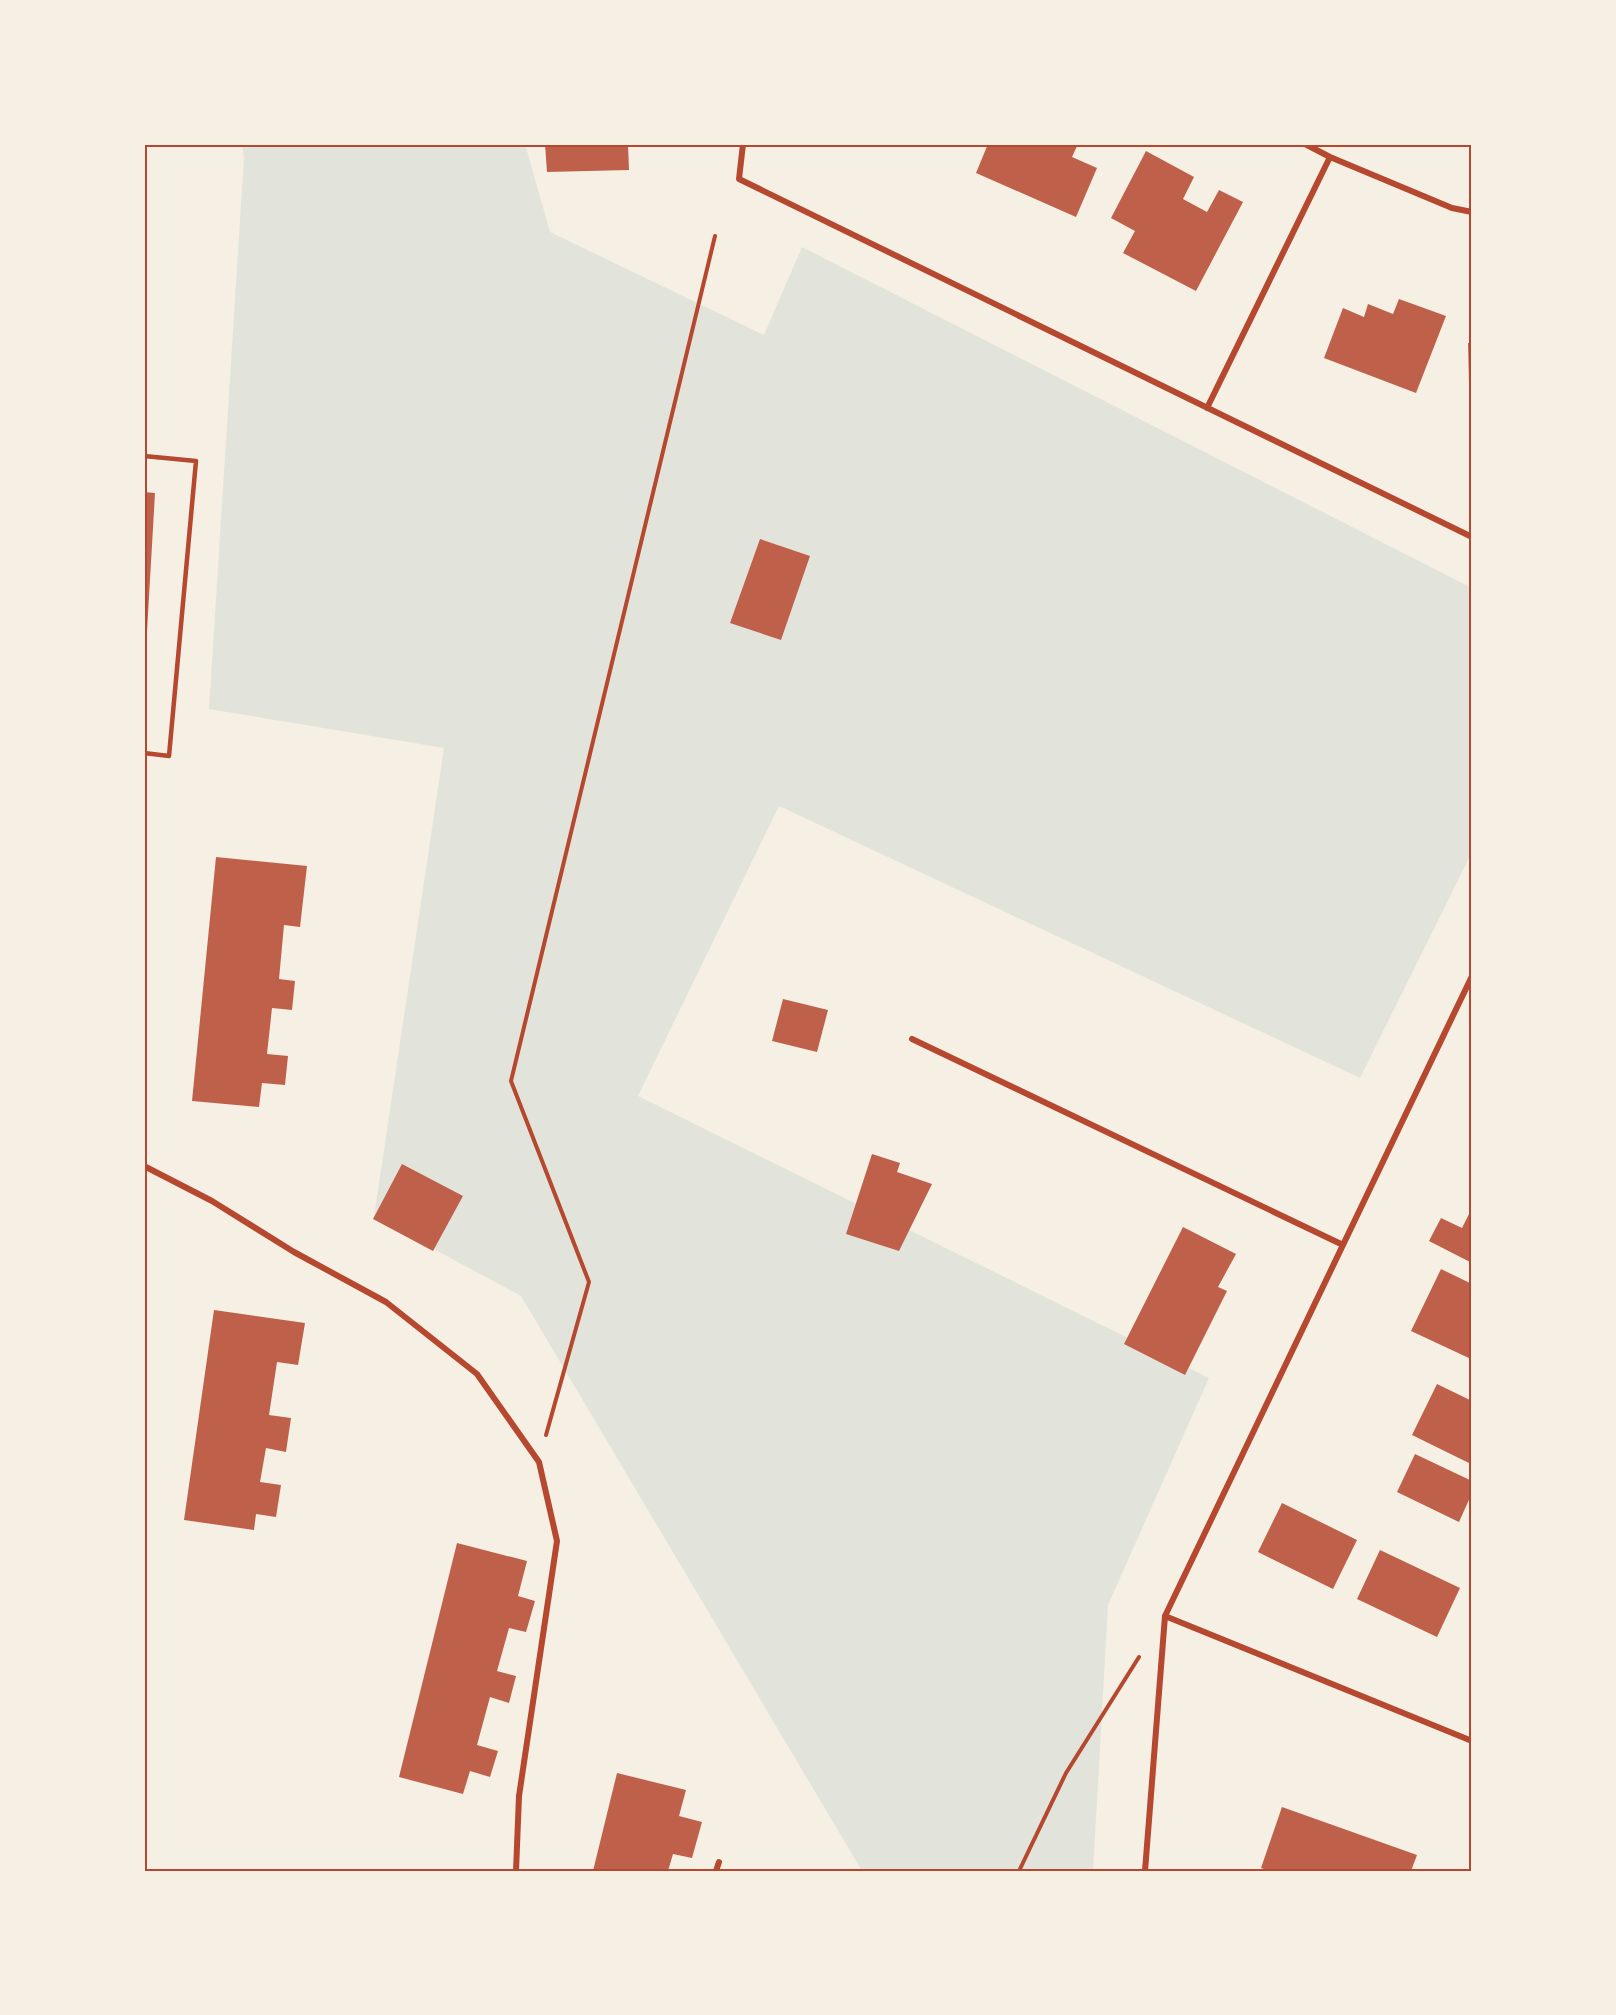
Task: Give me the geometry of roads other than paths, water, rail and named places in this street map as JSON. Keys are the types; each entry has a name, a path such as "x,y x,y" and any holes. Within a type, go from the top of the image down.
{"street":[{"path":"743,144 739,179 1472,537"},
{"path":"1305,144 1330,158 1452,208 1472,212"},
{"path":"1207,408 1330,158"},
{"path":"1145,1871 1165,1616 1341,1244 1472,976"},
{"path":"912,1039 1341,1244"},
{"path":"144,1166 212,1201 294,1252 386,1302 477,1374 539,1462 557,1541 519,1796 516,1871"},
{"path":"1165,1616 1472,1741"},
{"path":"716,1871 719,1862"}],"lane":[{"path":"144,456 196,461 169,756 144,753"}]}
